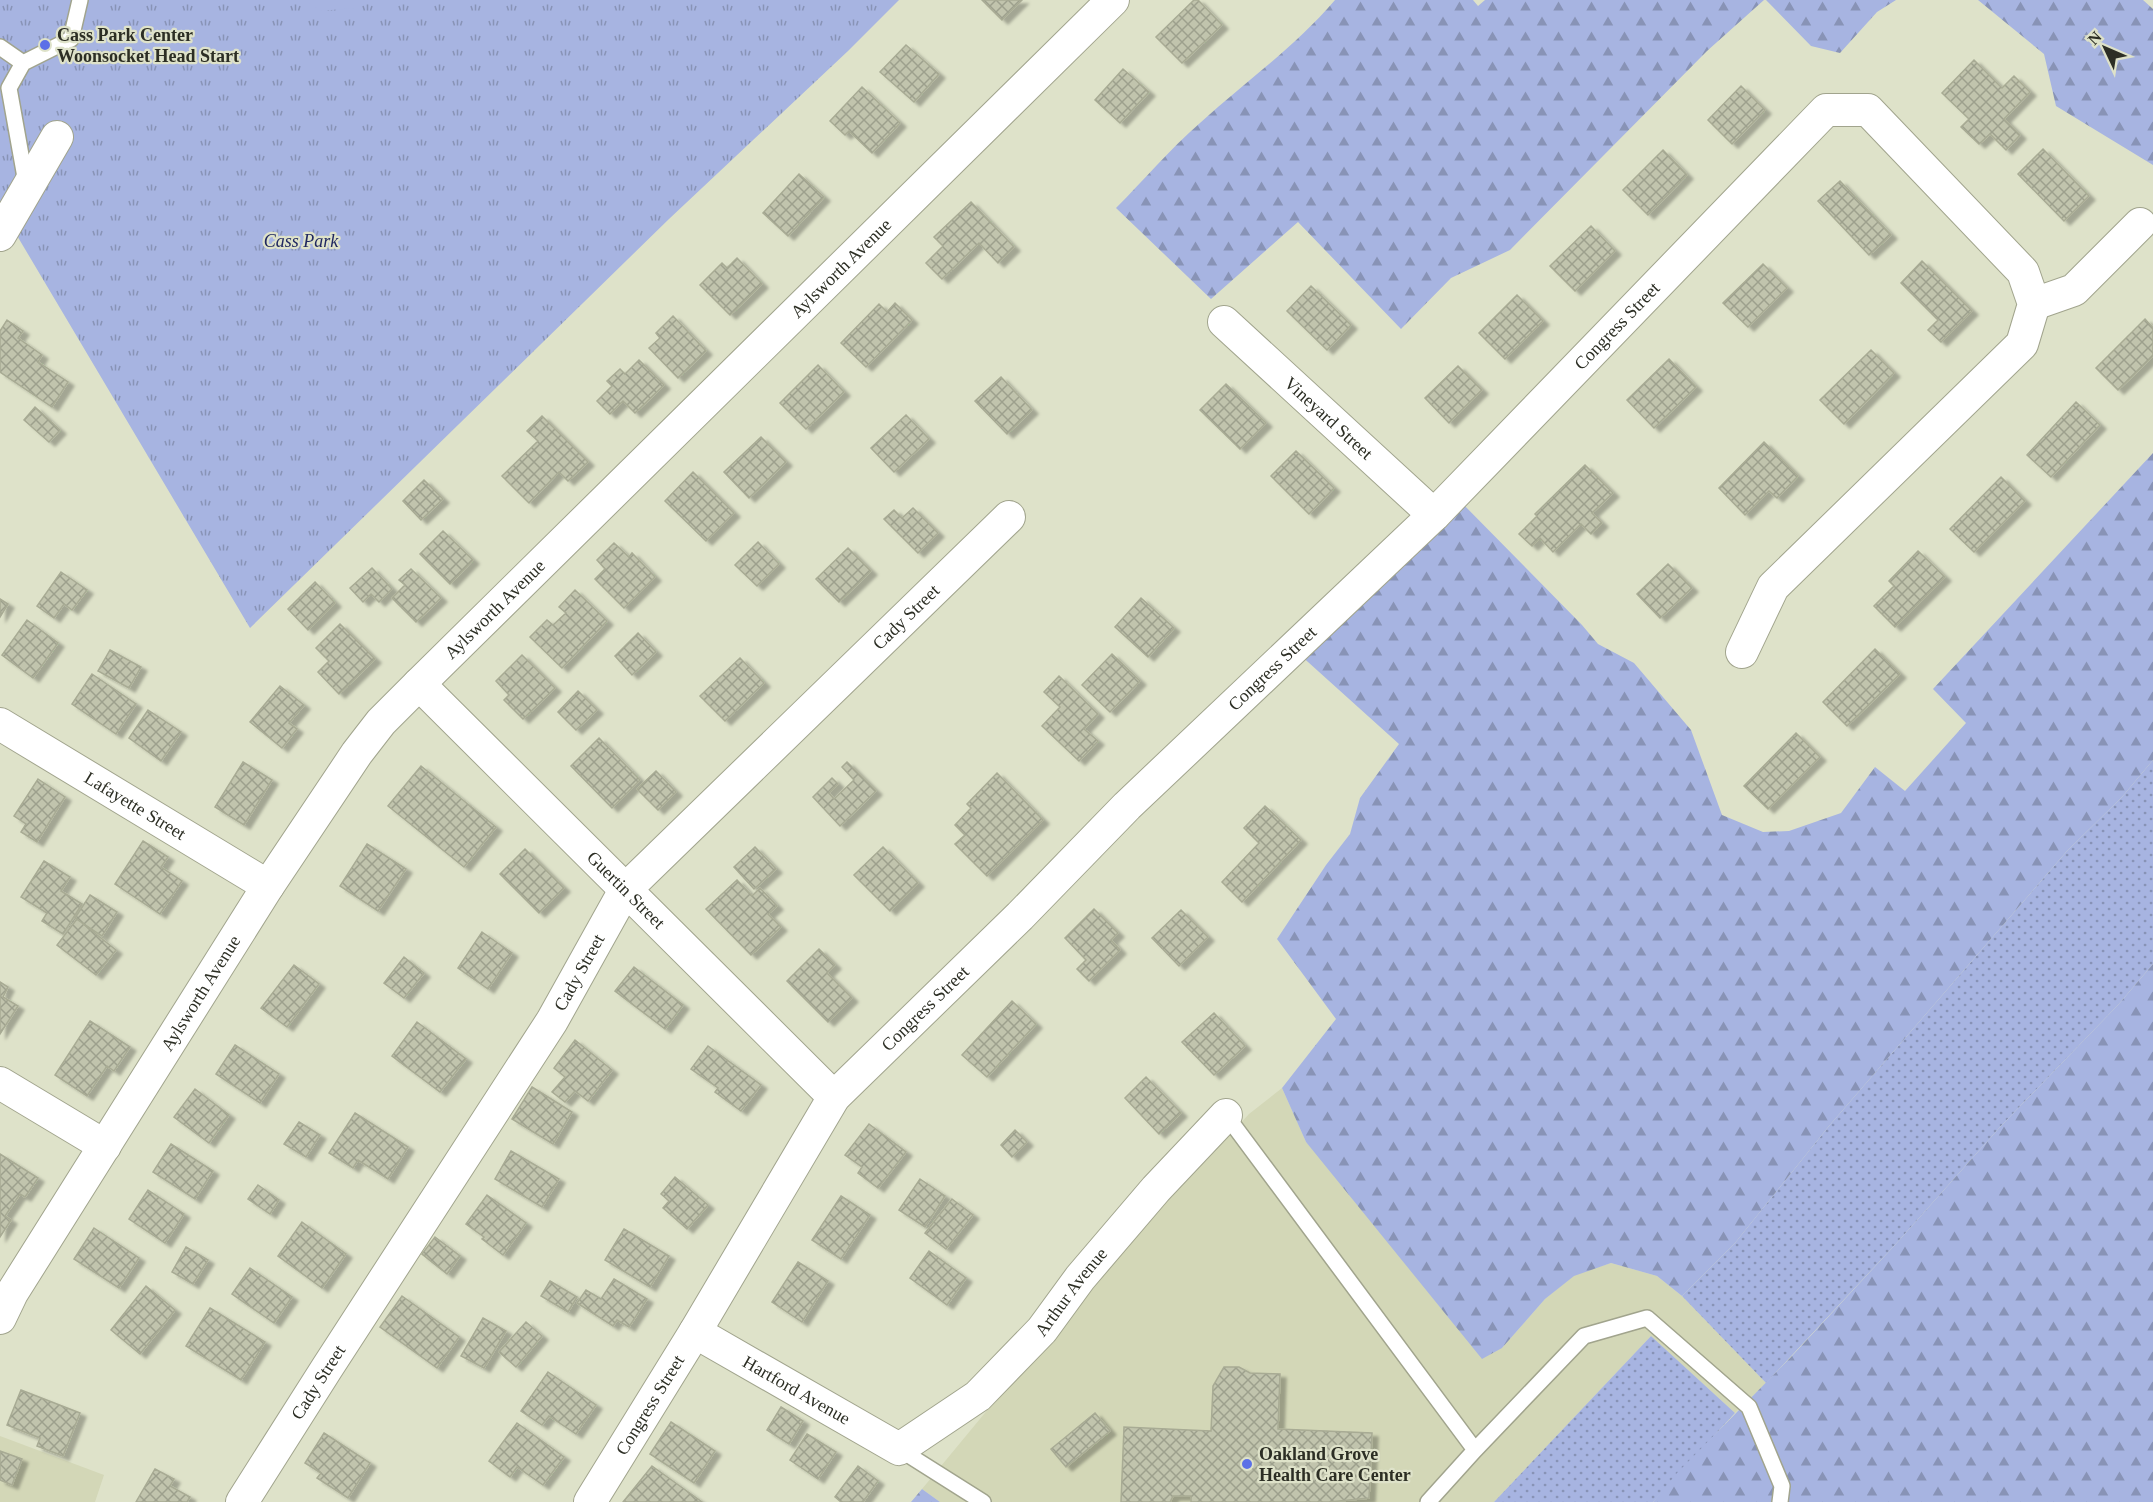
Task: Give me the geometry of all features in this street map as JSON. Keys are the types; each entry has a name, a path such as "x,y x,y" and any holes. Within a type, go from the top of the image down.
{"street":[{"name":"Aylsworth Avenue","path":"0,1318 12,1293 268,886 368,737 419,684 1113,0"},
{"name":"Congress Street","path":"590,1502 834,1096 1020,916 1127,806 1434,515 1826,110 1868,110 2023,272 2034,304"},
{"path":"0,235 57,137"},
{"path":"1742,652 1773,587 2022,344 2034,304 2074,290 2140,224"},
{"name":"Vineyard Street","path":"1224,322 1434,515"},
{"name":"Cady Street","path":"242,1502 552,1021 626,890 1008,517"},
{"name":"Guertin Street","path":"419,684 834,1096"},
{"name":"Lafayette Street","path":"0,724 268,886"},
{"path":"0,1083 105,1146"},
{"name":"Arthur Avenue","path":"899,1449 978,1396 1042,1330 1080,1278 1156,1189 1226,1115"},
{"name":"Hartford Avenue","path":"694,1332 899,1449"}],"lane":[{"path":"27,189 9,88 23,63 71,39 80,0"},
{"path":"0,47 23,63"},
{"path":"1226,1115 1475,1450"},
{"path":"1428,1502 1584,1336 1647,1318 1749,1407 1782,1486 1780,1502"},
{"path":"899,1449 983,1502"}],"shaded area":[{"path":"1282,1088 1306,1142 1502,1348 1545,1299 1574,1275 1611,1263 1657,1276 1682,1296 1766,1383 1735,1413 1651,1336 1494,1502 940,1502 922,1489 989,1408 1050,1342 1108,1265 1249,1114"},
{"path":"0,1436 104,1475 95,1502 0,1502"}],"green space":[{"name":"Cass Park","path":"0,0 899,0 669,219 250,628 19,239 0,201"},
{"path":"306,0 364,0 354,8 320,11"},
{"path":"1335,0 1473,0 1478,6 1485,0 1764,0 1707,51 1510,250 1451,278 1401,329 1298,222 1211,299 1116,208 1189,133 1303,34"},
{"path":"1766,0 1896,0 1877,12 1840,53 1811,46"},
{"path":"1978,0 2143,0 2153,9 2153,165 2056,106 2044,54"},
{"path":"2153,453 2153,760 2122,797 2067,851 1829,1126 1735,1243 1682,1296 1657,1276 1611,1263 1574,1276 1545,1299 1502,1348 1482,1359 1306,1142 1282,1088 1336,1019 1277,939 1326,865 1350,834 1360,798 1399,744 1298,653 1457,498 1598,644 1634,663 1691,730 1722,815 1763,832 1789,831 1841,813 1875,767 1905,791 1966,723 1933,689"},
{"path":"2153,760 2153,964 2118,1005 2001,1126 1894,1246 1766,1383 1682,1296 1735,1243 1829,1126 2067,851 2122,797"},
{"path":"2153,964 2153,1502 1653,1502 1677,1473 1791,1357 2001,1126 2118,1005"},
{"path":"1651,1336 1735,1413 1653,1502 1494,1502"},
{"path":"922,1489 940,1502 911,1502"}],"building":[{"path":"982,0 1022,0 1002,20"},
{"path":"1194,0 1198,0 1222,25 1182,63 1156,37"},
{"path":"906,45 939,74 914,102 880,72"},
{"path":"1974,60 2002,88 2014,76 2030,92 2004,119 2020,135 2006,150 1990,134 1979,144 1961,127 1969,119 1942,93"},
{"path":"1123,69 1149,92 1120,123 1095,100"},
{"path":"1741,86 1765,110 1732,144 1708,120"},
{"path":"862,87 900,123 872,153 849,131 845,135 830,121"},
{"path":"2043,149 2089,196 2064,221 2018,174"},
{"path":"1663,150 1687,175 1648,215 1623,190"},
{"path":"799,174 824,197 788,236 763,213"},
{"path":"1840,181 1891,235 1869,255 1818,201"},
{"path":"971,202 1014,247 998,263 979,243 942,279 926,263 943,246 934,237"},
{"path":"1591,226 1615,251 1575,291 1550,266"},
{"path":"737,258 762,284 730,315 700,285 722,263 727,268"},
{"path":"1922,261 1972,311 1941,342 1928,330 1938,320 1901,283"},
{"path":"1763,264 1787,288 1748,327 1723,303"},
{"path":"1311,286 1351,325 1327,350 1287,311"},
{"path":"1517,295 1543,321 1505,359 1479,333"},
{"path":"895,303 912,320 866,367 841,343 879,304 887,312"},
{"path":"673,316 706,351 678,378 649,348 660,338 656,333"},
{"path":"2145,319 2153,328 2153,356 2118,390 2096,368"},
{"path":"7,320 23,331 18,338 42,355 38,362 68,382 52,407 0,372 0,331"},
{"path":"1871,350 1894,373 1844,424 1820,400"},
{"path":"1669,359 1696,387 1654,428 1627,400"},
{"path":"639,360 664,385 635,413 623,401 610,414 597,401 612,386 607,381 620,369 625,374"},
{"path":"818,365 844,392 806,429 780,403"},
{"path":"1458,366 1482,390 1449,423 1425,398"},
{"path":"1001,377 1032,410 1007,434 975,401"},
{"path":"1226,384 1266,423 1240,449 1200,410"},
{"path":"2076,402 2100,425 2051,477 2027,455"},
{"path":"35,407 60,430 49,442 24,420"},
{"path":"906,415 929,439 894,472 871,448"},
{"path":"542,416 588,462 568,481 559,472 529,503 502,476 538,441 527,431"},
{"path":"761,437 786,462 749,498 724,472"},
{"path":"1764,442 1798,476 1777,498 1769,491 1745,515 1719,488"},
{"path":"1296,451 1334,488 1309,514 1271,476"},
{"path":"1585,465 1613,493 1592,513 1602,523 1591,534 1581,524 1553,552 1540,538 1532,546 1519,534 1537,516 1535,514"},
{"path":"693,472 734,513 706,541 665,501"},
{"path":"2001,477 2025,501 1974,552 1950,529"},
{"path":"424,480 443,499 421,520 403,501"},
{"path":"913,508 938,533 918,553 884,519 894,510 902,518"},
{"path":"443,531 473,560 450,584 420,554"},
{"path":"758,542 779,564 757,586 735,565"},
{"path":"614,543 629,557 632,553 655,577 624,608 595,579 605,569 597,560"},
{"path":"848,548 871,571 839,602 816,579"},
{"path":"1918,551 1945,577 1895,627 1874,606 1894,586 1889,581"},
{"path":"1668,564 1692,588 1660,618 1637,594"},
{"path":"372,568 392,589 379,602 371,594 363,602 350,588"},
{"path":"411,569 441,598 416,622 392,598 405,585 399,580"},
{"path":"61,572 87,590 72,610 64,604 54,618 37,606"},
{"path":"315,582 335,603 308,630 288,609"},
{"path":"575,590 607,621 562,668 530,637 547,620 553,625 566,613 559,607"},
{"path":"1141,598 1174,628 1148,657 1115,627"},
{"path":"0,599 8,604 0,617"},
{"path":"27,620 58,643 33,678 2,655"},
{"path":"340,624 375,659 339,694 318,672 329,661 316,648"},
{"path":"638,633 656,652 632,675 615,656"},
{"path":"1875,649 1900,674 1847,726 1823,702"},
{"path":"110,650 141,667 129,688 98,671"},
{"path":"1112,654 1140,681 1110,712 1082,685"},
{"path":"522,655 555,688 523,719 504,700 509,695 496,681"},
{"path":"740,658 764,683 725,721 700,696"},
{"path":"92,674 136,704 116,734 72,704"},
{"path":"1059,676 1098,714 1084,729 1098,741 1079,761 1042,726 1060,707 1044,692"},
{"path":"280,686 304,705 289,723 297,729 282,748 250,722"},
{"path":"578,691 597,710 576,730 558,712"},
{"path":"148,710 181,732 161,761 129,738"},
{"path":"1796,733 1820,757 1768,809 1744,786"},
{"path":"599,738 640,780 612,808 571,766"},
{"path":"243,762 272,780 244,825 215,807"},
{"path":"847,762 876,791 840,826 813,797 832,778 838,784 829,793 834,799 854,780 842,767"},
{"path":"421,766 496,827 464,867 388,806"},
{"path":"656,771 676,792 658,810 637,789"},
{"path":"997,773 1043,820 987,876 955,844 965,835 955,825 971,808 967,804"},
{"path":"38,779 65,797 37,842 21,832 26,824 14,816"},
{"path":"1265,806 1301,840 1242,902 1222,882 1259,843 1244,828"},
{"path":"143,841 168,857 161,867 182,881 160,914 115,884"},
{"path":"367,844 406,869 378,911 340,886"},
{"path":"755,847 776,869 754,889 734,867"},
{"path":"883,847 918,883 890,911 854,875"},
{"path":"525,849 564,888 539,913 500,874"},
{"path":"44,861 70,877 61,891 82,904 63,934 42,921 47,913 21,897"},
{"path":"737,880 752,896 760,888 777,906 768,914 781,927 751,955 706,909"},
{"path":"90,895 117,912 102,936 75,918"},
{"path":"1094,909 1118,933 1111,940 1120,950 1089,981 1077,969 1086,960 1065,938"},
{"path":"1181,910 1208,937 1179,966 1152,938"},
{"path":"77,919 116,950 96,975 57,945"},
{"path":"482,932 512,953 488,989 458,968"},
{"path":"819,949 835,965 827,973 852,998 828,1022 787,981"},
{"path":"404,957 424,973 404,998 384,983"},
{"path":"294,965 319,984 287,1027 261,1008"},
{"path":"634,967 683,1005 665,1029 615,991"},
{"path":"0,982 8,987 3,997 18,1006 0,1034"},
{"path":"1012,1001 1036,1024 987,1077 962,1055"},
{"path":"1214,1013 1245,1046 1214,1075 1182,1042"},
{"path":"90,1021 130,1047 114,1071 107,1066 87,1096 55,1075"},
{"path":"417,1022 466,1059 440,1092 392,1056"},
{"path":"575,1040 612,1070 588,1101 575,1091 565,1102 552,1092 565,1077 554,1068"},
{"path":"235,1045 279,1074 260,1103 216,1074"},
{"path":"708,1046 761,1085 741,1111 715,1092 718,1088 691,1069"},
{"path":"1146,1077 1181,1113 1159,1134 1125,1098"},
{"path":"532,1087 572,1112 553,1144 512,1119"},
{"path":"195,1089 229,1115 209,1143 174,1117"},
{"path":"355,1113 408,1147 388,1179 358,1160 353,1168 329,1153"},
{"path":"299,1122 320,1135 306,1157 284,1144"},
{"path":"869,1124 906,1152 878,1188 858,1173 862,1167 845,1155"},
{"path":"1015,1130 1027,1142 1012,1157 1001,1145"},
{"path":"171,1144 213,1171 195,1199 153,1172"},
{"path":"511,1151 559,1179 542,1207 495,1179"},
{"path":"0,1154 38,1178 25,1197 20,1194 5,1216 11,1220 0,1237"},
{"path":"675,1177 708,1205 687,1229 663,1208 669,1201 661,1194"},
{"path":"920,1179 945,1196 925,1227 899,1210"},
{"path":"258,1185 279,1200 270,1214 248,1199"},
{"path":"148,1190 184,1214 165,1243 129,1219"},
{"path":"487,1195 526,1223 503,1255 466,1224"},
{"path":"841,1196 870,1215 841,1259 812,1240"},
{"path":"952,1199 973,1215 946,1249 925,1233"},
{"path":"302,1222 346,1254 322,1288 278,1256"},
{"path":"94,1228 139,1258 119,1288 74,1259"},
{"path":"624,1229 669,1256 650,1287 605,1260"},
{"path":"435,1237 460,1256 447,1274 422,1254"},
{"path":"186,1247 208,1260 193,1284 172,1272"},
{"path":"929,1251 966,1278 947,1305 910,1278"},
{"path":"798,1262 828,1281 802,1322 772,1302"},
{"path":"250,1268 292,1297 274,1323 232,1294"},
{"path":"614,1279 647,1299 629,1327 617,1320 613,1326 577,1303 586,1290 601,1299"},
{"path":"550,1281 577,1297 568,1312 541,1296"},
{"path":"146,1286 175,1310 140,1354 111,1330"},
{"path":"402,1296 459,1337 437,1368 380,1327"},
{"path":"210,1308 265,1342 241,1380 186,1346"},
{"path":"483,1318 506,1331 484,1368 461,1356"},
{"path":"526,1322 542,1336 516,1367 499,1352"},
{"name":"Oakland Grove Health Care Center","path":"1224,1367 1239,1367 1250,1373 1280,1374 1278,1429 1372,1433 1369,1498 1329,1502 1191,1502 1191,1496 1173,1496 1170,1502 1121,1502 1124,1427 1211,1431 1213,1386"},
{"path":"548,1372 596,1405 576,1434 549,1416 542,1425 521,1411"},
{"path":"21,1390 80,1413 63,1456 37,1446 40,1438 7,1425"},
{"path":"781,1407 803,1421 789,1444 767,1430"},
{"path":"1095,1413 1110,1431 1066,1467 1051,1449"},
{"path":"671,1422 715,1451 694,1483 650,1454"},
{"path":"517,1423 564,1457 543,1485 517,1467 510,1477 489,1461"},
{"path":"324,1433 370,1463 348,1498 317,1478 321,1473 305,1463"},
{"path":"807,1434 836,1452 818,1479 790,1460"},
{"path":"0,1451 22,1459 12,1485 0,1480"},
{"path":"652,1466 702,1502 623,1502"},
{"path":"858,1466 878,1481 863,1502 841,1502 835,1497"},
{"path":"155,1469 174,1479 170,1486 190,1497 187,1502 136,1502"}],"place":[{"name":"Cass Park Center Woonsocket Head Start","path":"45,45"},
{"name":"Oakland Grove Health Care Center","path":"1247,1464"}]}
